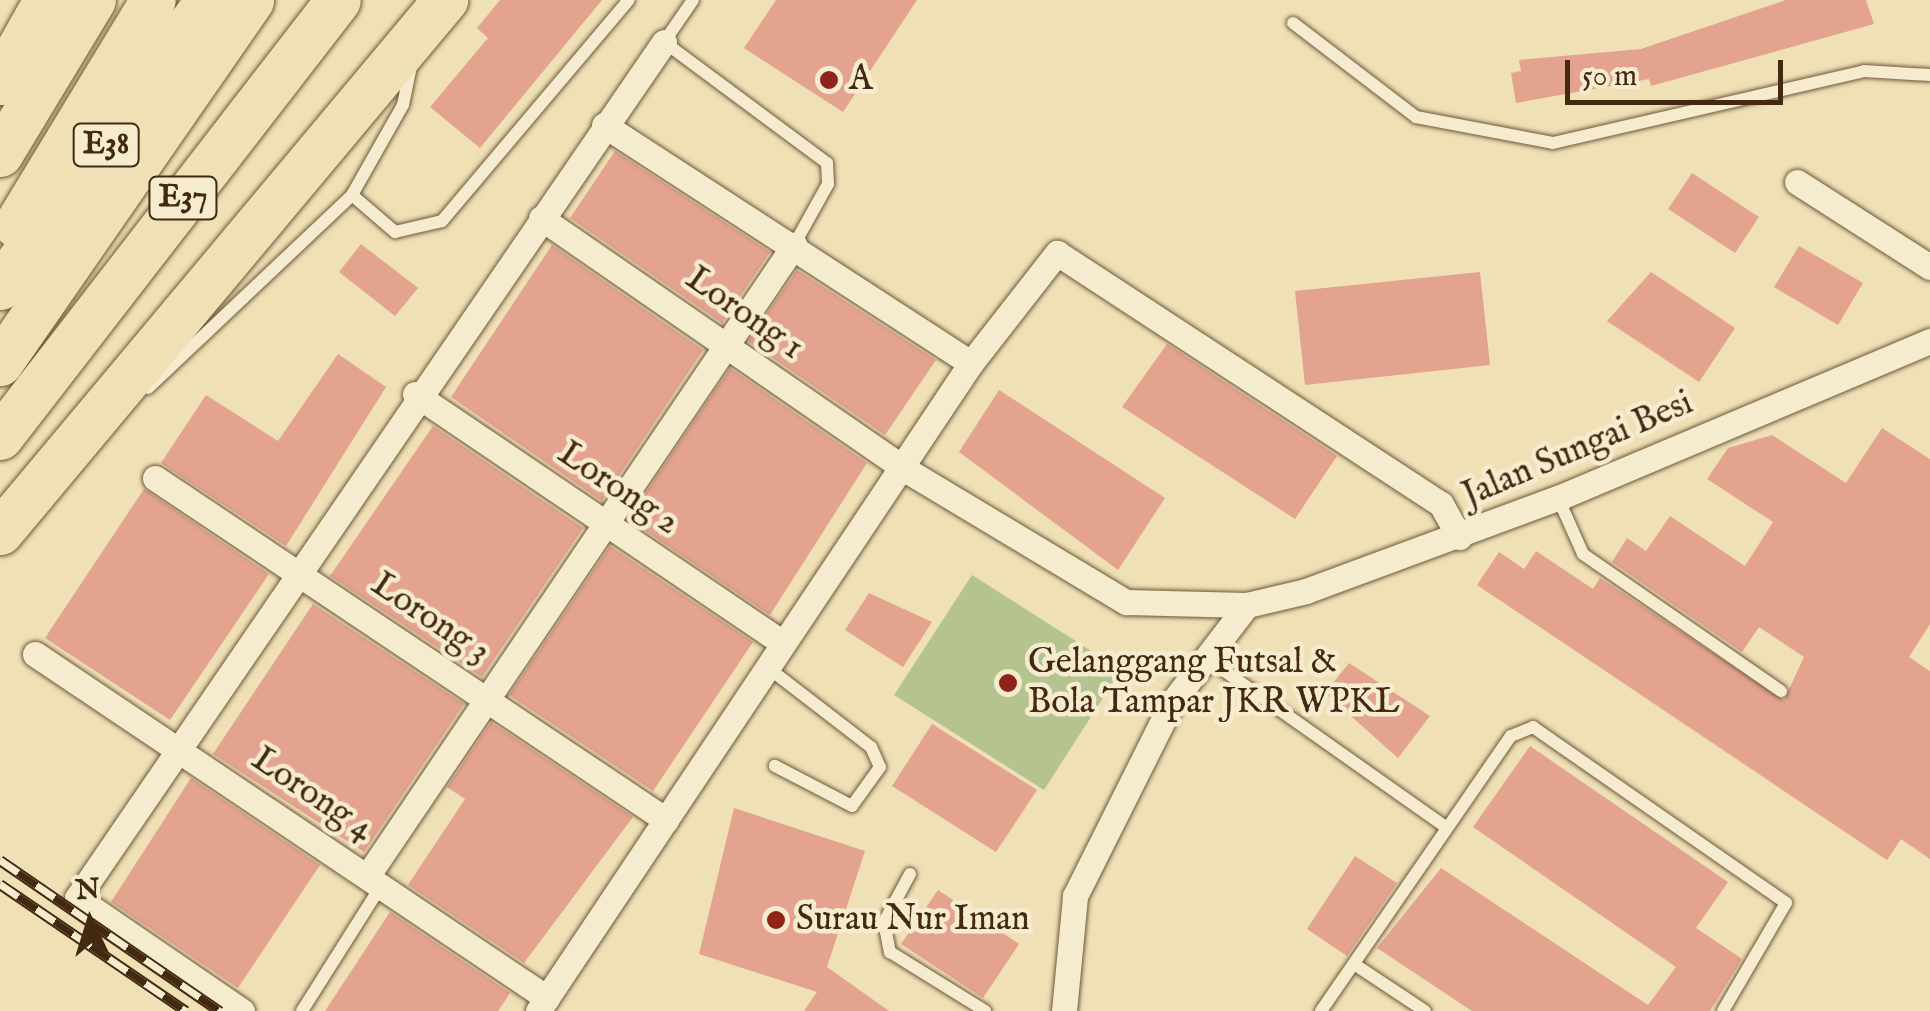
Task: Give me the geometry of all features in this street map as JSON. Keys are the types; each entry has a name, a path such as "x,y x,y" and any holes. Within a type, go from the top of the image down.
{"highway":[{"path":"0,82 46,0"},
{"path":"0,154 93,0"},
{"path":"0,252 153,0"},
{"name":"E38","path":"0,287 208,0"},
{"name":"E38","path":"0,363 250,0"},
{"name":"E37","path":"0,437 338,0"},
{"path":"1,530 444,0"}],"street":[{"path":"242,1011 77,898 182,751 414,394 664,42"},
{"path":"604,126 794,245 971,363"},
{"path":"1797,182 1930,268"},
{"name":"Lorong 1","path":"540,218 906,470"},
{"path":"375,881 484,698 794,245"},
{"path":"543,1007 766,667 906,470 971,363 1043,261 1072,256 1441,504 1459,537"},
{"name":"Jalan Sungai Besi","path":"906,470 1126,602 1247,605 1459,537 1930,341"},
{"name":"Lorong 2","path":"414,394 783,642"},
{"name":"Lorong 3","path":"155,478 666,820"},
{"path":"1064,1011 1075,896 1171,704 1209,660 1247,605"},
{"name":"Lorong 4","path":"35,654 375,881 543,1007"}],"lane":[{"path":"352,194 395,232 442,221 629,0"},
{"path":"693,0 664,42 827,163 828,184 794,245"},
{"path":"1293,23 1416,117 1553,143 1864,70 1930,76"},
{"path":"133,405 352,194 403,105 412,39"},
{"path":"1,530 120,419"},
{"path":"1558,498 1584,554 1781,691"},
{"path":"1209,660 1446,827"},
{"path":"766,667 872,747 880,767 852,806 774,766"},
{"path":"1321,1011 1511,736 1533,727 1786,903 1724,1011"},
{"path":"910,874 884,922 890,952 985,1011"},
{"path":"302,1011 375,881"},
{"path":"1354,964 1425,1011"}],"green space":[{"name":"Gelanggang Futsal & Bola Tampar JKR WPKL","path":"972,575 1121,670 1044,790 894,695"}],"building":[{"path":"500,0 602,0 480,148 430,107 488,38 477,28"},
{"name":"A","path":"776,0 917,0 843,112 744,48"},
{"path":"1786,0 1866,0 1874,24 1651,86 1649,79 1516,103 1511,73 1521,71 1519,60 1641,49"},
{"path":"615,151 770,252 722,323 570,218"},
{"path":"1692,173 1759,217 1735,253 1668,209"},
{"path":"361,244 418,288 395,316 339,272"},
{"path":"552,245 703,350 602,501 451,397"},
{"path":"1799,246 1863,283 1838,325 1774,287"},
{"path":"797,270 936,360 885,435 748,341"},
{"path":"1480,272 1490,365 1305,385 1295,291"},
{"path":"1651,272 1735,328 1699,382 1607,321"},
{"path":"1167,344 1337,456 1295,519 1122,407"},
{"path":"338,354 386,387 286,546 161,463 206,395 278,441"},
{"path":"730,368 867,463 770,615 628,519"},
{"path":"999,390 1165,498 1118,570 959,452"},
{"path":"433,426 583,528 482,677 330,576"},
{"path":"1882,428 1930,459 1930,624 1909,657 1930,671 1930,859 1901,839 1887,860 1477,585 1499,552 1524,569 1536,551 1593,589 1600,578 1784,700 1804,657 1759,627 1742,652 1612,562 1627,538 1646,551 1670,516 1745,566 1773,522 1707,479 1728,448 1772,435 1846,483"},
{"path":"144,489 269,574 170,720 45,638"},
{"path":"610,546 753,642 653,791 509,695"},
{"path":"869,593 932,622 903,667 845,630"},
{"path":"313,604 464,704 364,852 213,754"},
{"path":"1349,663 1430,716 1398,758 1325,693"},
{"path":"491,722 633,817 524,963 408,885 465,799 447,787"},
{"path":"932,724 1037,790 996,852 892,786"},
{"path":"1530,746 1728,882 1696,928 1742,959 1710,1011 1472,1011 1377,948 1441,868 1648,1005 1676,967 1473,827"},
{"path":"191,778 320,865 238,988 111,902"},
{"name":"Surau Nur Iman","path":"734,808 865,851 827,967 889,1011 804,1011 817,992 699,954"},
{"path":"1355,856 1397,883 1347,956 1307,929"},
{"path":"938,890 1019,944 983,998 901,944"},
{"path":"390,912 510,993 498,1011 325,1011"}],"railway":[{"path":"0,860 220,1011"},
{"path":"0,884 186,1011"}],"place":[{"name":"A","path":"829,80"},
{"name":"Gelanggang Futsal & Bola Tampar JKR WPKL","path":"1008,683"},
{"name":"Surau Nur Iman","path":"776,920"}]}
